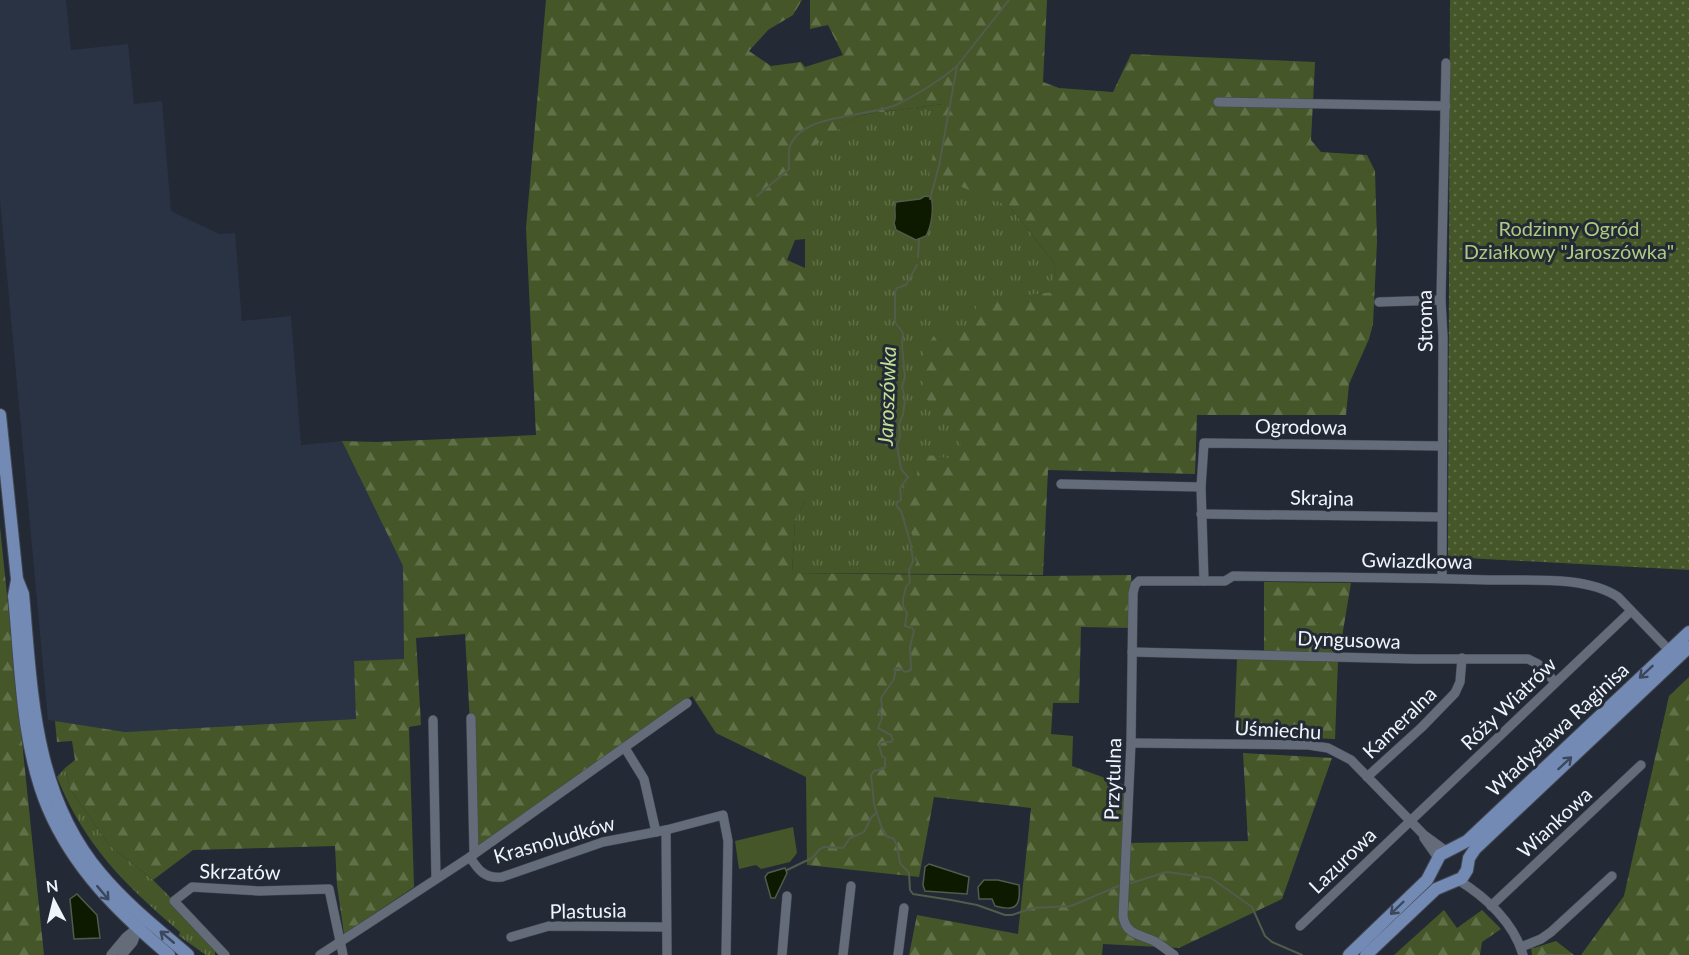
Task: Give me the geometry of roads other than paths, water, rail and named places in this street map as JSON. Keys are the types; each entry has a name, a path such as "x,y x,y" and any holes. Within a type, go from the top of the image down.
{"main road":[{"path":"0,415 17,579 14,596 27,729 34,763 48,808 73,853 121,914 142,924 188,955"},
{"name":"Władysława Raginisa","path":"1349,955 1427,880 1442,856 1467,841 1689,632"},
{"name":"Władysława Raginisa","path":"1467,867 1472,853 1501,823 1689,647"},
{"path":"1366,955 1436,889 1455,881 1467,867 1463,855 1442,856 1437,872 1441,878 1455,881"},
{"path":"142,924 169,955"}],"street":[{"name":"Stroma","path":"1442,578 1443,337 1441,300 1446,63"},
{"path":"1218,102 1446,106"},
{"path":"1379,302 1441,300"},
{"name":"Ogrodowa","path":"1204,581 1201,487 1204,443 1442,446"},
{"path":"1061,484 1201,487"},
{"name":"Skrajna","path":"1201,514 1442,517"},
{"name":"Gwiazdkowa","path":"1141,580 1225,581 1233,576 1442,578 1584,584 1609,591 1618,597 1669,650"},
{"name":"Przytulna","path":"1141,580 1134,588 1124,920 1130,932 1152,940 1174,955"},
{"name":"Róży Wiatrów","path":"1409,821 1631,611"},
{"name":"Dyngusowa","path":"1132,652 1416,659 1528,659 1538,664 1556,682"},
{"name":"Kameralna","path":"1367,777 1422,727 1455,693 1460,682 1462,658"},
{"path":"320,955 472,855 687,703"},
{"path":"471,718 472,855"},
{"path":"433,720 436,879"},
{"name":"Uśmiechu","path":"1131,742 1318,746 1341,754 1351,760 1442,856"},
{"path":"625,748 644,779 661,831 667,955"},
{"name":"Wiankowa","path":"1491,906 1641,765"},
{"name":"Krasnoludków","path":"472,855 483,874 502,877 603,842 723,816 728,841 726,955"},
{"name":"Lazurowa","path":"1300,926 1409,821"},
{"path":"1467,867 1482,896 1510,928 1522,951 1551,932 1612,876"},
{"path":"1455,881 1482,896"},
{"path":"843,955 851,886"},
{"name":"Skrzatów","path":"225,955 174,901 188,889 198,887 259,891 329,889 339,943"},
{"path":"782,955 787,896"},
{"path":"898,955 904,908"},
{"path":"111,955 126,937 142,924"},
{"path":"122,955 133,942 142,924"},
{"name":"Plastusia","path":"511,937 549,927 666,927"},
{"path":"339,943 343,955"}],"waterway":[{"path":"930,199 939,166 957,66 1009,0"},
{"path":"757,196 789,169 790,146 797,135 808,127 822,121 898,104 928,87 956,67"},
{"path":"918,257 919,239"},
{"name":"Jaroszówka","path":"917,265 906,285 897,288 895,292 895,322 903,333 905,377 902,386 905,399 897,445 901,469 908,477 900,488 901,500 896,505 901,511 911,545 913,561 909,570 910,582 906,587 903,606 907,613 905,626 914,631 910,647 911,670 905,672 896,668 894,679 881,698 882,706 879,711 882,718 878,728 891,735 893,740 882,742 879,745 882,756 885,758 885,768 874,771 871,775 874,804 882,829 886,836 894,839 900,863 909,873 910,890 913,894 977,905 1005,915 1012,915 1033,908 1071,906 1121,885"},
{"path":"787,870 812,858 824,847 843,848 850,838 864,832 876,813"},
{"name":"Jaroszówka","path":"1128,884 1167,872 1211,878 1252,907 1265,936 1272,942 1302,955"},
{"name":"Jaroszówka","path":"1545,955 1571,955"}],"park label":[{"name":"Rodzinny Ogród Działkowy \"Jaroszówka\"","path":"1569,240"}]}
